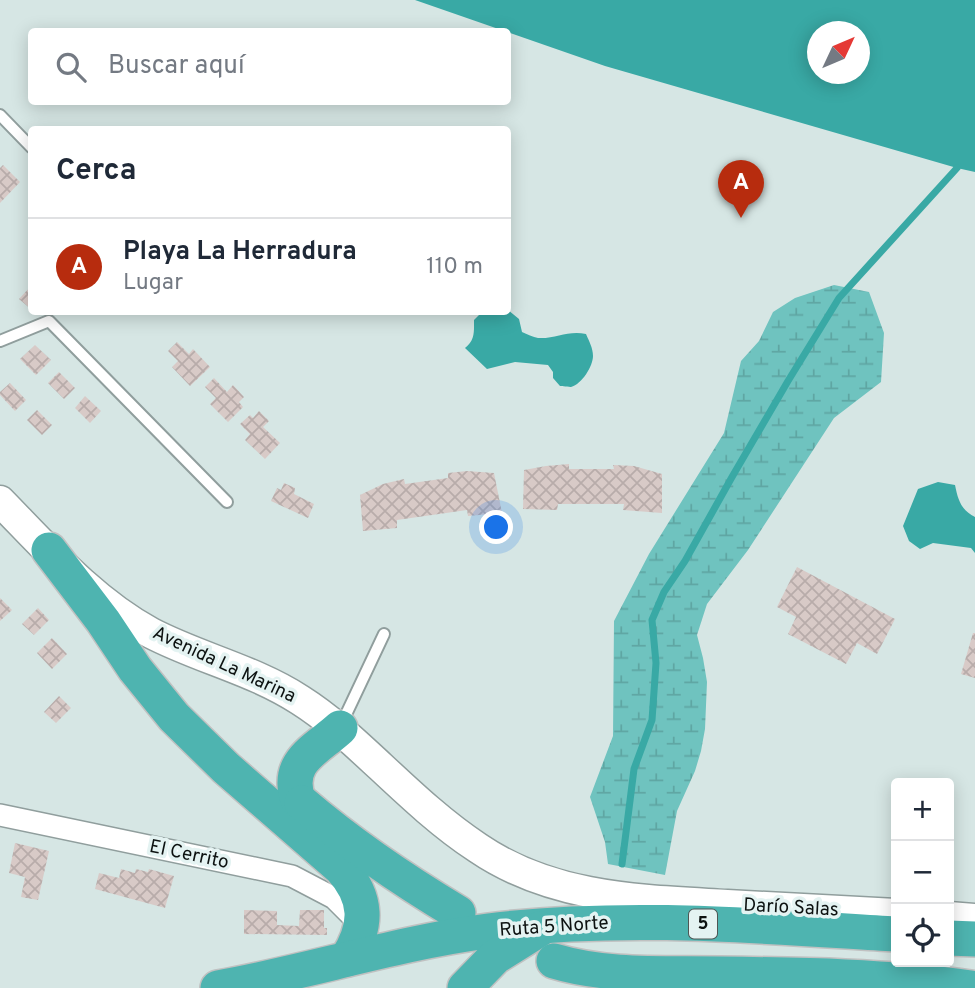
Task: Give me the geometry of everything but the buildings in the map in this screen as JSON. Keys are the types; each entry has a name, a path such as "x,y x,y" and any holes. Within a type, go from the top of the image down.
{"highway":[{"path":"49,550 103,621 135,669 174,717 226,768 351,879 361,903 362,926 347,960"},
{"path":"103,621 205,720 298,800 358,849 458,913"},
{"path":"298,800 294,780 298,766 307,755 340,728"},
{"name":"Ruta 5 Norte","path":"218,988 460,935 546,926 678,923 891,934"},
{"path":"465,988 495,957 546,926"},
{"path":"954,938 975,939"},
{"path":"554,961 578,968 616,972 862,977 971,988"}],"main road":[{"name":"Avenida La Marina","path":"0,501 85,586 130,621 182,648 257,677 287,692 340,728 451,829 501,862 539,879 602,895"},
{"name":"Darío Salas","path":"602,895 660,901 891,914"},
{"path":"954,917 975,919"}],"street":[{"name":"El Cerrito","path":"0,816 292,876 334,898 362,926"}],"lane":[{"path":"0,115 28,144"},
{"path":"0,341 49,321 54,315"},
{"path":"49,321 227,502"},
{"path":"340,728 384,634"}],"green space":[{"path":"834,285 869,292 884,333 881,382 834,418 748,550 707,604 697,635 707,682 705,729 695,771 677,811 665,875 608,864 605,842 590,797 613,736 614,621 649,554 724,433 741,361 759,341 773,312 795,298"}],"shaded area":[{"path":"415,0 975,0 975,172 605,66 511,33 511,28 496,28"},
{"path":"511,312 519,319 522,332 536,338 586,334 592,347 591,365 583,379 571,387 560,386 553,378 553,372 548,365 515,362 487,369 465,348 472,339 474,320 479,315 511,315"},
{"path":"938,482 955,485 961,504 975,517 975,553 971,548 933,543 920,549 909,541 903,526 918,489"}],"waterway":[{"path":"622,864 634,769 652,720 656,663 652,620 664,592 685,561 839,298 957,168"}],"place":[{"name":"Playa La Herradura","path":"741,218"}]}
